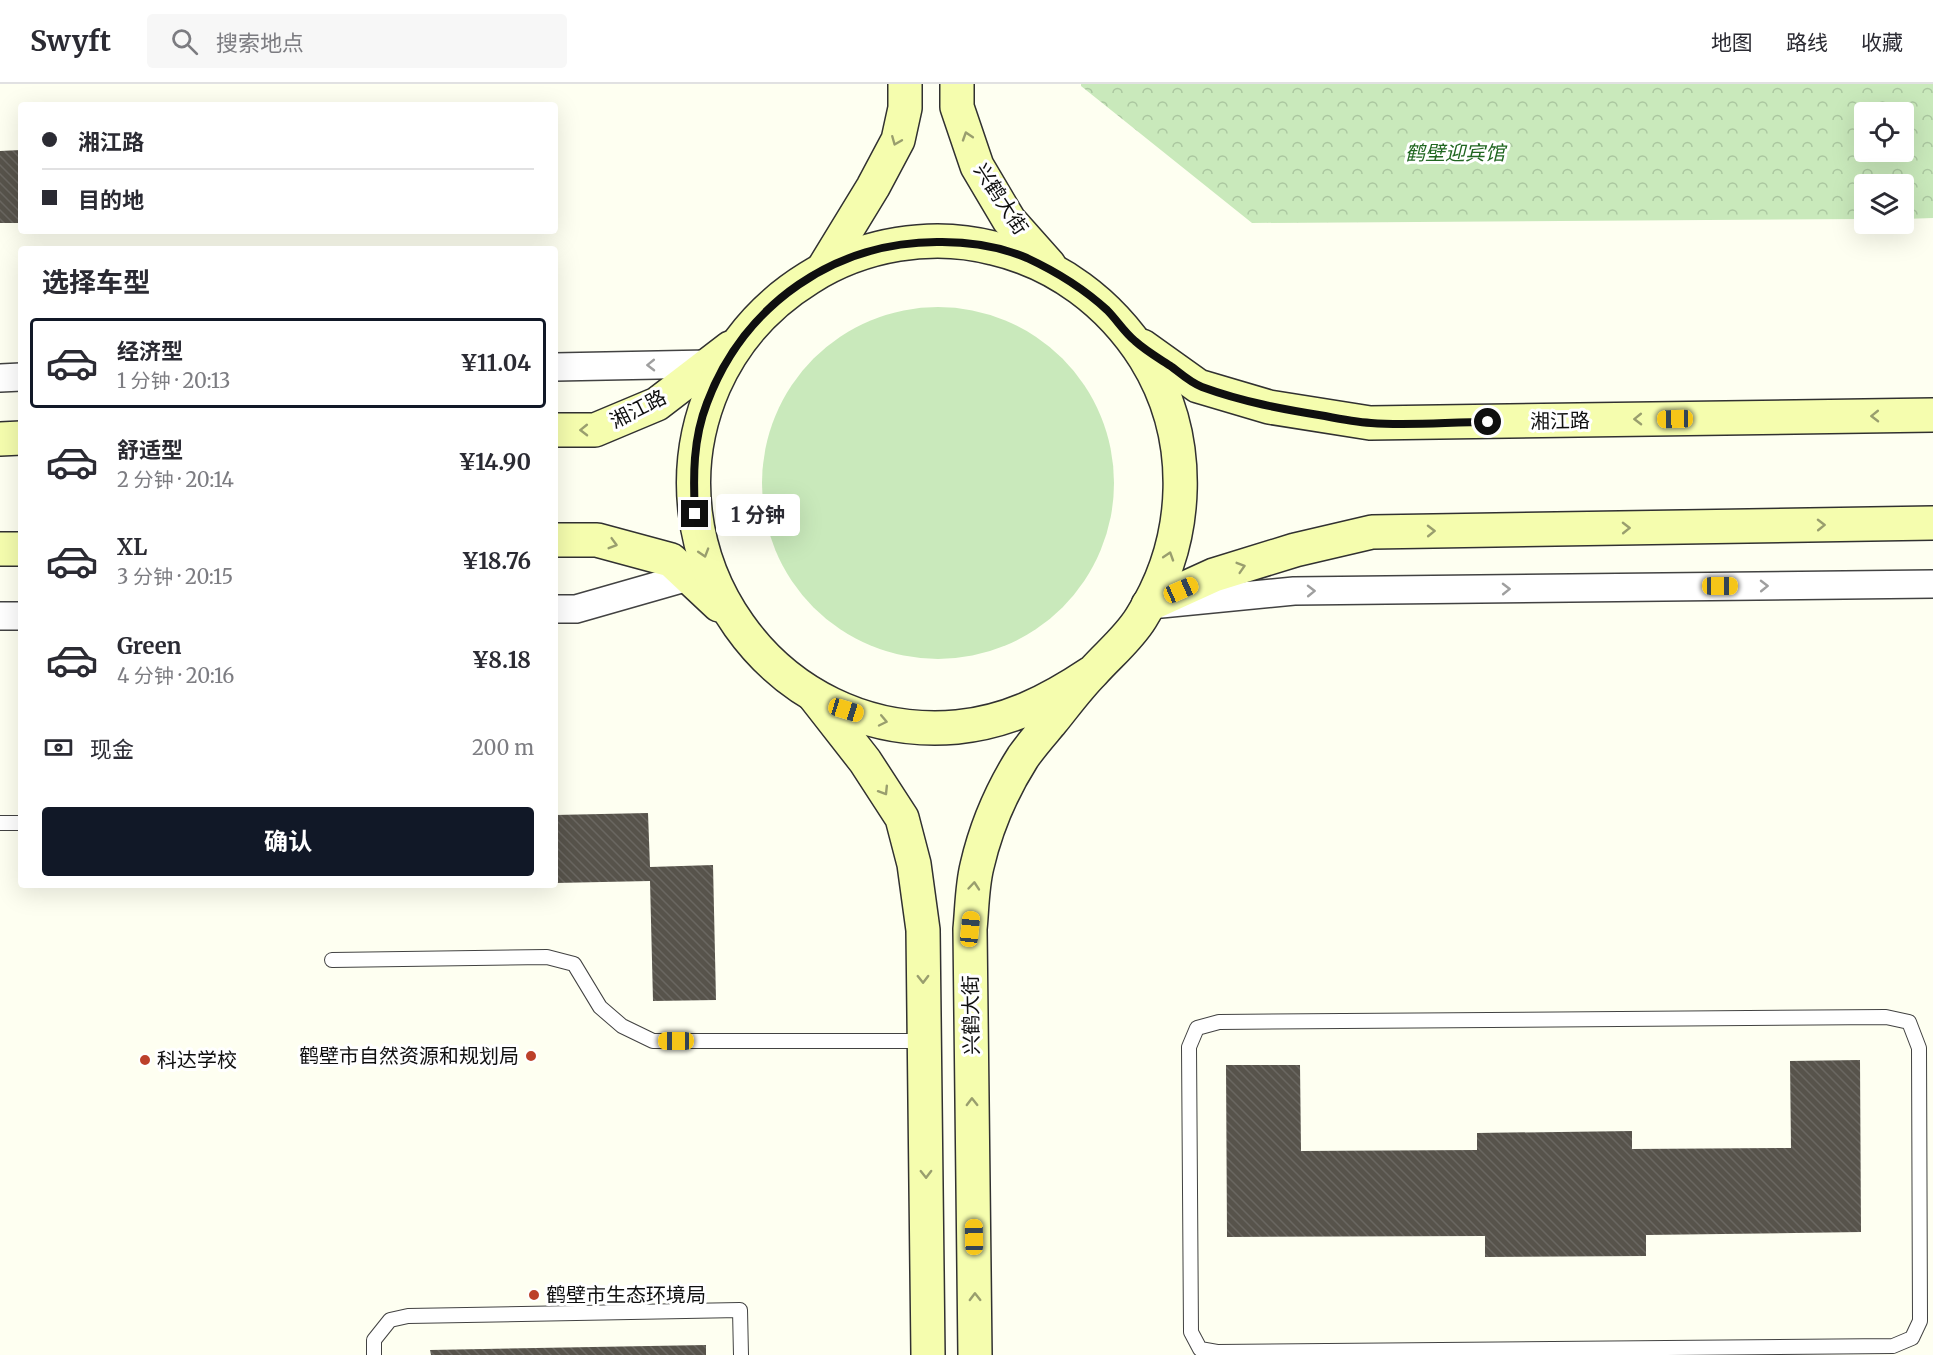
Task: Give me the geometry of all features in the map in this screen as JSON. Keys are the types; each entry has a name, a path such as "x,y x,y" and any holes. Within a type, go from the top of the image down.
{"main road":[{"path":"823,269 873,187 898,140 905,108 905,84"},
{"name":"兴鹤大街","path":"957,84 957,107 977,166 1009,220 1055,271"},
{"path":"922,241 956,242 990,247 1023,257 1055,271 1084,290 1110,312 1134,340 1154,372 1168,406 1178,441 1181,478 1179,515 1172,551 1159,586 1141,618 1118,647 1091,673 1061,694 1027,710 992,721 955,727 918,726 881,721 846,710 812,694 782,672 755,646 733,617 715,585 702,550 695,514 693,477 697,440 706,405 721,370 741,339 765,312 793,288 823,269 854,255 887,246 922,241"},
{"name":"湘江路","path":"558,430 595,430 657,404 741,339"},
{"name":"湘江路","path":"1134,340 1198,386 1269,407 1370,423 1933,415"},
{"path":"0,439 18,438"},
{"path":"1148,605 1214,575 1295,550 1372,532 1933,523"},
{"path":"558,540 597,540 670,560 733,617"},
{"path":"0,549 18,549"},
{"name":"兴鹤大街","path":"975,1355 970,929 976,869 994,810 1024,756 1091,673"},
{"path":"812,694 866,761 902,818 914,864 923,930 928,1355"}],"street":[{"path":"558,367 709,364"},
{"path":"0,378 18,377"},
{"path":"558,609 576,609 688,577"},
{"path":"1148,605 1294,591 1933,584"},
{"path":"0,616 18,616"}],"lane":[{"path":"0,823 18,823"},
{"path":"333,960 547,957 574,964 600,1007 622,1026 653,1041 924,1041"},
{"path":"1886,1017 1909,1022 1919,1048 1920,1321 1912,1338 1893,1346 1700,1351 1217,1352 1200,1348 1191,1332 1189,1047 1197,1028 1219,1022 1886,1017"},
{"path":"375,1355 374,1340 390,1320 408,1316 740,1310 741,1355"}],"green space":[{"name":"鹤壁迎宾馆","path":"1081,84 1933,84 1933,218 1914,219 1914,174 1854,174 1854,219 1252,223"},
{"path":"921,307 955,307 989,314 1021,327 1063,358 1085,385 1101,415 1111,449 1114,483 1111,517 1101,551 1085,581 1063,608 1036,630 1006,646 955,659 921,659 887,652 855,639 826,619 802,595 782,566 769,534 762,500 762,466 769,432 782,400 802,371 826,347 855,327 887,314"}],"building":[{"path":"18,150 18,223 0,223 0,151"},
{"path":"648,813 650,867 713,865 716,1000 653,1001 650,881 558,883 558,815"},
{"path":"1860,1060 1861,1232 1646,1235 1646,1256 1485,1257 1485,1236 1227,1237 1226,1065 1300,1065 1301,1151 1477,1150 1477,1133 1632,1131 1632,1149 1791,1148 1790,1061"},
{"path":"706,1345 706,1355 431,1355 430,1350"}],"place":[{"name":"鹤壁市自然资源和规划局","path":"531,1056"},
{"name":"科达学校","path":"145,1060"},
{"name":"鹤壁市生态环境局","path":"534,1295"}],"route":[{"path":"695,514 693,477 697,440 706,405 721,370 741,339 765,312 793,288 823,269 854,255 887,246 922,241 956,242 990,247 1023,257 1055,271 1084,290 1110,312 1134,340 1198,386 1269,407 1370,423 1488,422"}]}
